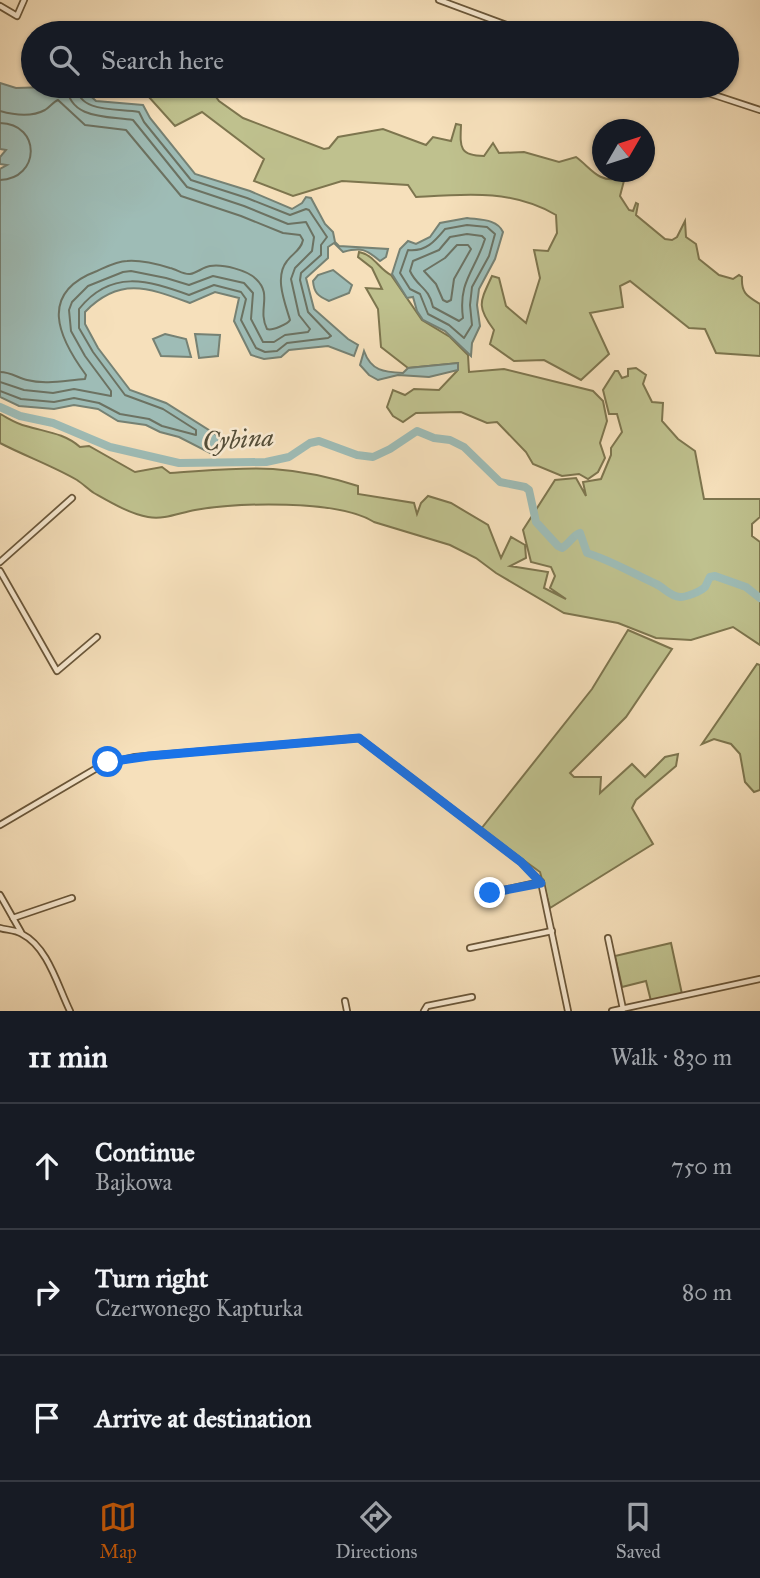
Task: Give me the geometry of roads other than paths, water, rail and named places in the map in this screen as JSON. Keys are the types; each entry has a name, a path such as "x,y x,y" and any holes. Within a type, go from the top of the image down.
{"street":[{"path":"0,6 17,16 24,0"},
{"path":"439,0 496,21"},
{"path":"724,98 760,110"},
{"path":"0,561 72,498"},
{"path":"0,571 57,671 97,638"},
{"path":"0,825 102,765 114,761 354,737 366,742 529,869 541,883 568,1011"},
{"path":"490,893 541,883"},
{"path":"0,895 21,933 35,944 46,959 70,1011"},
{"path":"13,918 72,898"},
{"path":"0,928 21,933"},
{"path":"470,948 552,931"},
{"path":"608,938 623,1009"},
{"path":"612,1011 760,979"},
{"path":"424,1011 427,1006 472,997"},
{"path":"345,1001 347,1011"}],"water":[{"path":"0,83 21,88 21,98 93,98 96,101 143,105 150,118 195,174 250,191 292,209 306,197 311,198 339,246 388,249 386,257 380,261 363,250 343,252 334,243 328,247 328,258 306,278 314,309 358,345 354,356 328,346 289,350 281,357 264,359 251,355 234,321 239,298 215,292 190,303 148,290 123,289 110,293 85,312 85,324 98,348 130,390 166,403 223,439 220,449 210,453 179,437 146,425 118,421 98,409 74,405 54,409 19,406 0,397 0,169 7,165 0,164 0,157 6,150 0,149"},
{"path":"467,218 493,222 503,232 495,259 479,289 477,305 480,326 472,343 471,356 445,331 423,320 413,297 407,298 392,274 400,249 408,241 416,244 430,237 440,223"},
{"path":"333,270 352,285 349,293 329,301 317,294 313,281 318,275"},
{"path":"165,334 186,339 191,357 161,356 153,339"},
{"path":"195,334 220,335 218,356 199,358"},
{"path":"364,351 370,363 384,371 403,373 408,368 458,363 458,370 429,377 398,375 378,380 360,365"}],"waterway":[{"name":"Cybina","path":"0,407 20,416 53,423 110,447 179,463 266,462 289,457 310,443 319,441 357,455 373,457 417,431 434,438 450,440 464,447 500,482 529,490 536,522 562,548 580,533 587,553 622,567 670,594 680,597 700,591 710,577 715,576 746,587 760,598"}]}
